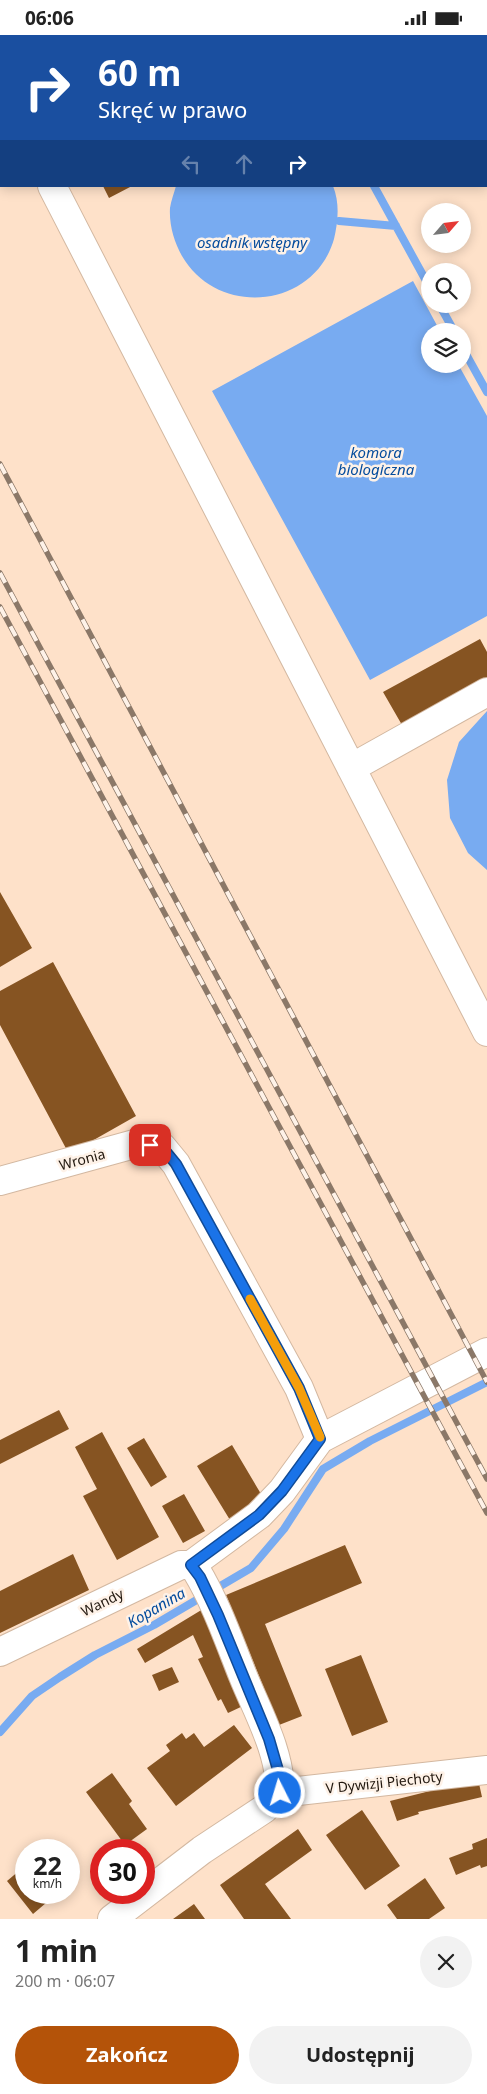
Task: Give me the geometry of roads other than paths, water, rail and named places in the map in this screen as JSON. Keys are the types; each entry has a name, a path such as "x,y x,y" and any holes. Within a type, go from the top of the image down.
{"street":[{"path":"53,187 487,1032"},
{"path":"351,768 487,692"},
{"name":"Wronia","path":"0,1181 138,1143 162,1147 176,1164 299,1388 320,1439"},
{"path":"112,1919 202,1850 264,1809 280,1793 280,1777 269,1739 218,1615 196,1571 259,1515 282,1491 320,1439 487,1352"},
{"name":"Wandy","path":"0,1652 181,1565 196,1571"},
{"name":"V Dywizji Piechoty","path":"280,1793 487,1770"}],"water":[{"name":"osadnik wstępny","path":"176,187 333,187 337,199 337,226 334,239 323,262 307,280 287,291 264,297 241,296 218,289 198,276 182,256 171,227 170,205"},
{"name":"komora biologiczna","path":"413,281 421,296 421,313 430,313 436,323 421,323 421,373 463,373 487,416 487,616 370,680 212,391"},
{"path":"487,711 487,870 468,853 450,818 447,780 459,742"}],"waterway":[{"path":"375,187 421,272"},
{"path":"339,221 396,226"},
{"path":"444,313 450,323"},
{"path":"471,363 487,392"},
{"name":"Kopanina","path":"0,1732 32,1696 60,1677 95,1655 154,1625 251,1568 284,1529 323,1469 370,1441 487,1382"}],"railway":[{"path":"0,464 487,1382"},
{"path":"0,573 487,1479"},
{"path":"0,607 487,1513"}]}
